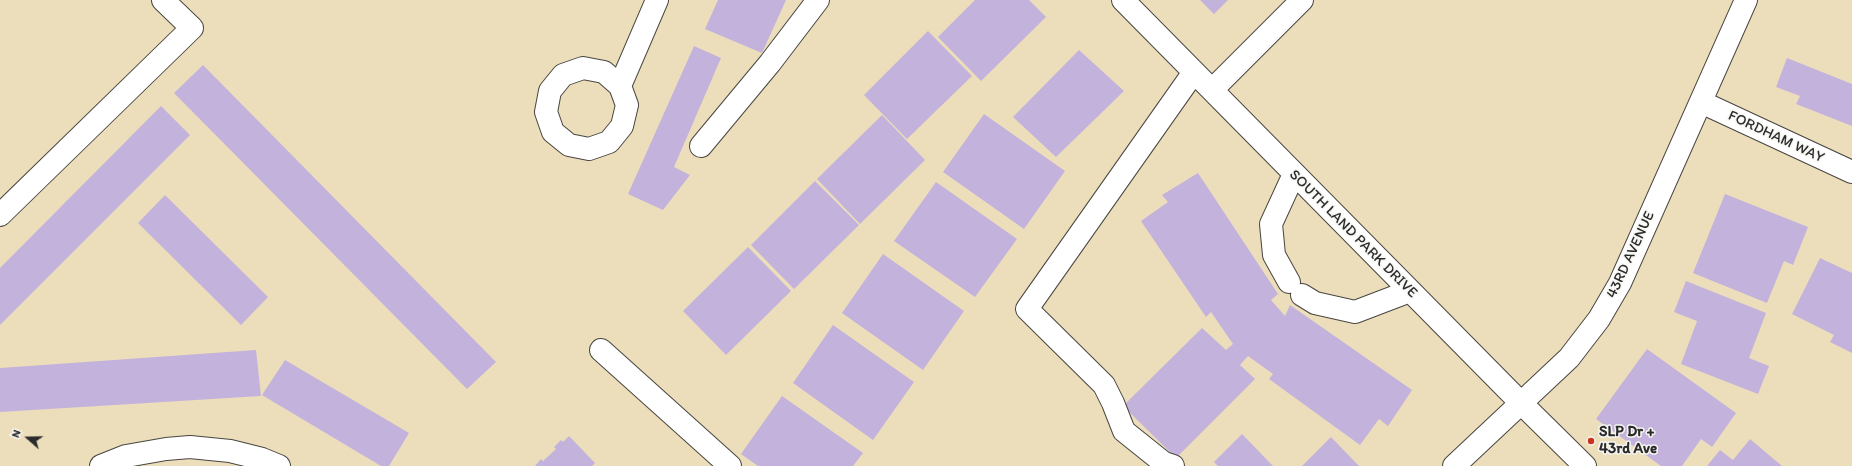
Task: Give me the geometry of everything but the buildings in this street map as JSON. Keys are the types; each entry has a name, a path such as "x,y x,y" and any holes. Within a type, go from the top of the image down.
{"street":[{"path":"0,215 192,28 163,0"},
{"path":"620,86 657,0"},
{"path":"701,146 770,63 818,0"},
{"name":"SOUTH LAND PARK DRIVE","path":"1123,0 1521,404 1585,466"},
{"path":"1212,90 1302,0"},
{"name":"43RD AVENUE","path":"1454,466 1569,358 1599,319 1620,283 1746,0"},
{"path":"1173,466 1164,463 1124,431 1104,385 1027,309 1194,72"},
{"name":"FORDHAM WAY","path":"1701,102 1852,172"},
{"path":"1294,174 1271,224 1274,256 1295,289 1315,303 1356,312 1410,291"},
{"path":"601,350 730,466"},
{"path":"101,466 126,456 166,449 190,447 230,451 262,459 279,466"}],"place":[{"name":"SLP Dr + 43rd Ave","path":"1591,441"}]}
